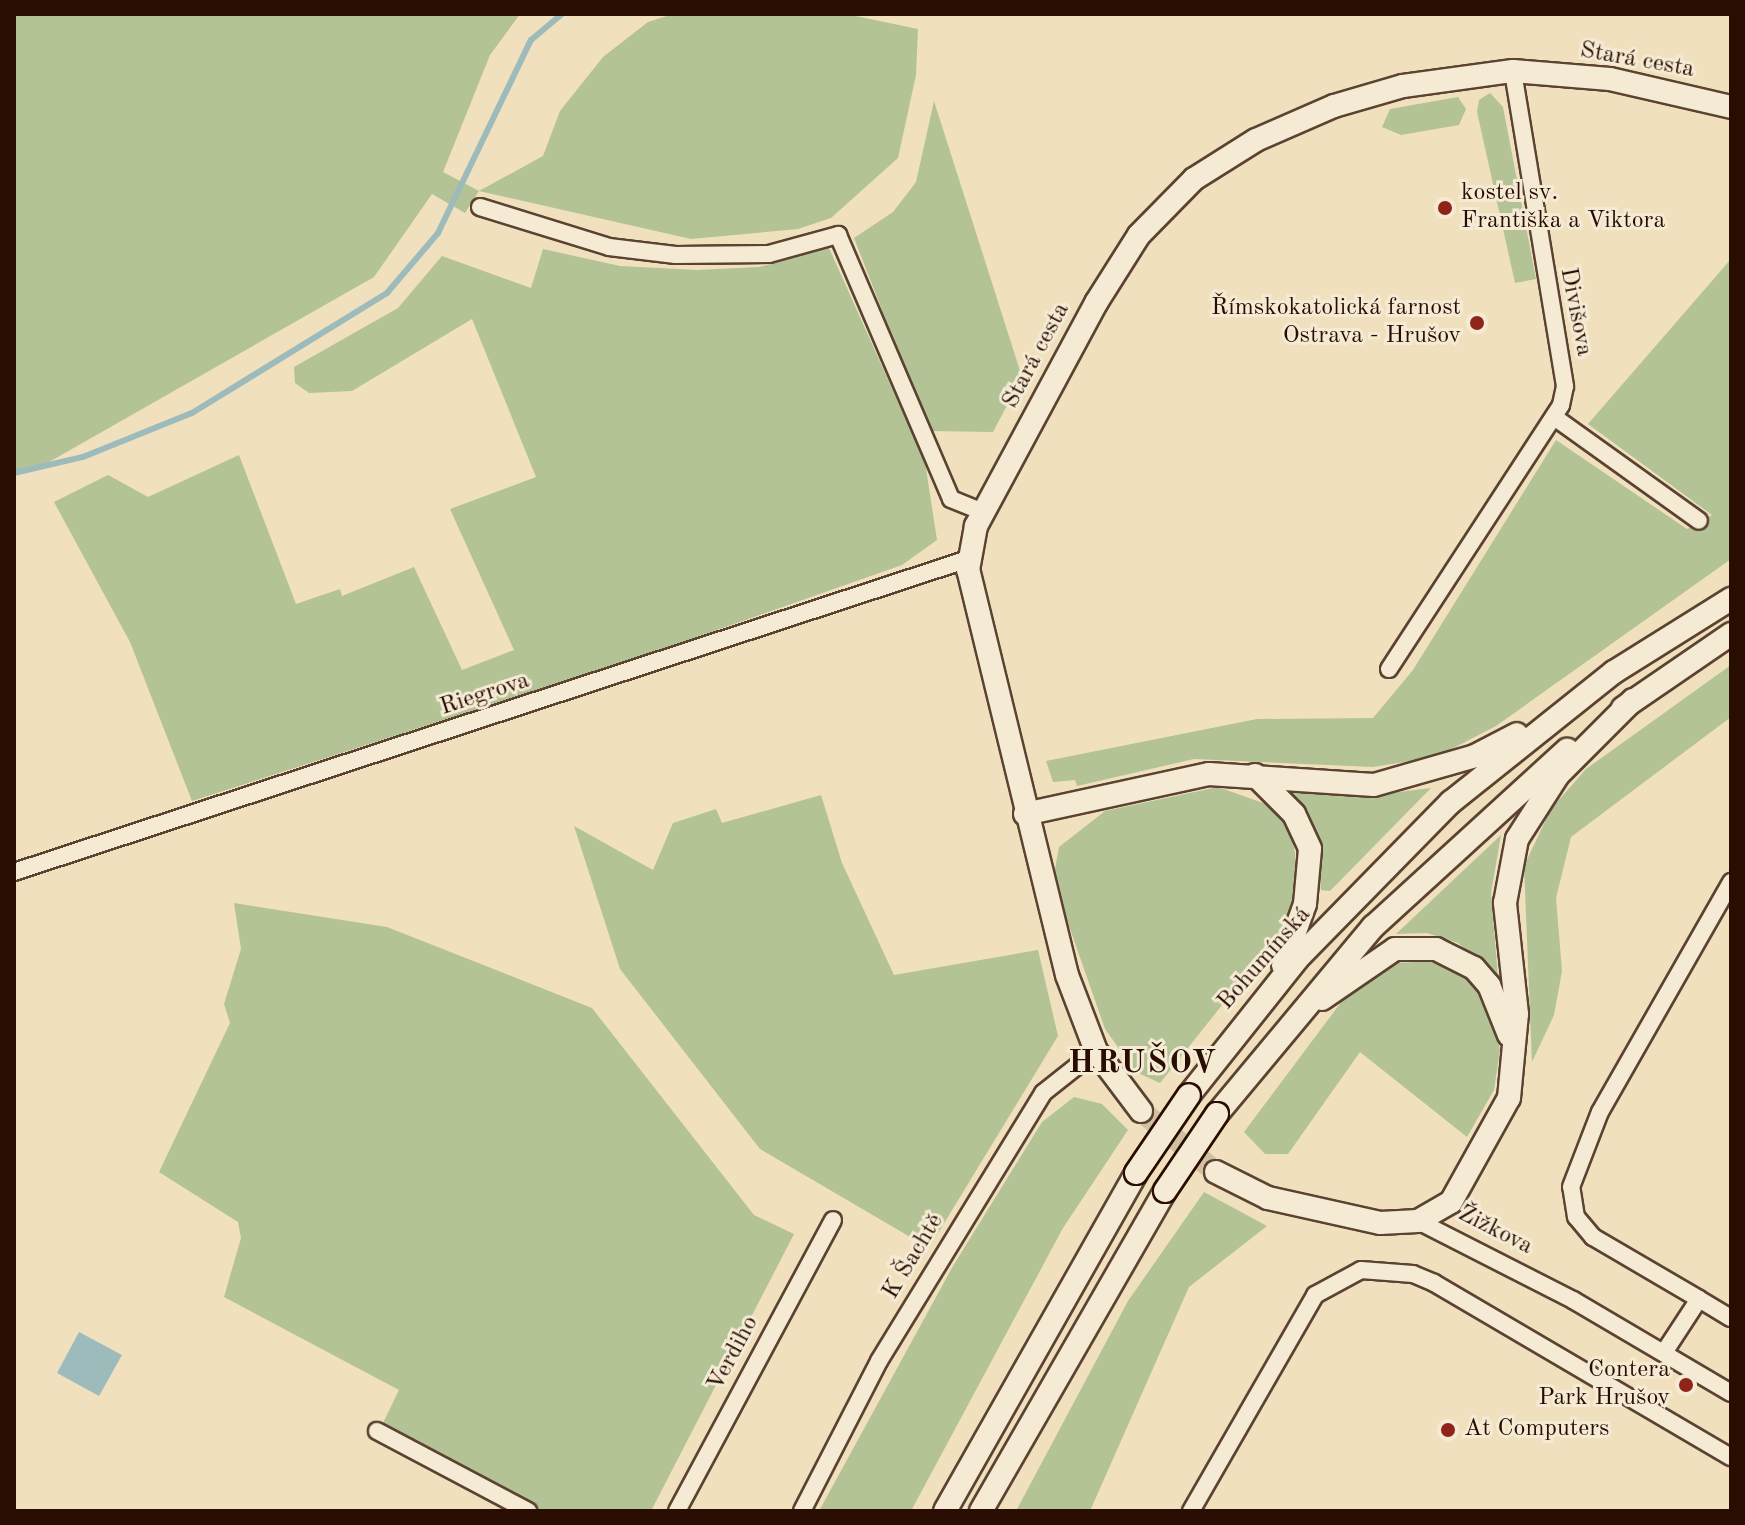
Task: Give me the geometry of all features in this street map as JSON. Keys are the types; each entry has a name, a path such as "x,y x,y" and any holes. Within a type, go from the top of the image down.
{"main road":[{"name":"Stará cesta","path":"968,559 983,512 1120,262 1194,179 1256,140 1334,106 1418,83 1513,71 1619,81 1731,107"},
{"path":"968,559 1025,814 1061,954 1096,1051 1141,1111"},
{"name":"Bohumínská","path":"945,1511 1136,1173 1189,1095 1248,1017 1401,850 1558,713 1731,599"},
{"path":"981,1511 1165,1191 1217,1114 1275,1039 1425,875 1633,700 1731,634"},
{"path":"1418,1221 1451,1202 1480,1160 1509,1098 1516,1059 1505,903 1517,839 1558,775 1633,700"},
{"path":"1025,814 1157,781 1255,775 1374,785 1475,756 1558,713"},
{"path":"1248,1017 1294,941 1311,859 1299,821 1255,775"},
{"path":"1275,1039 1373,960 1416,947 1456,957 1489,985 1516,1059"},
{"name":"Žižkova","path":"1216,1172 1292,1206 1380,1223 1418,1221"}],"street":[{"name":"Divišova","path":"1389,669 1554,417 1565,386 1513,71"},
{"path":"480,207 609,247 676,255 769,254 838,235 951,499 983,512"},
{"path":"1554,417 1699,521"},
{"name":"Riegrova","path":"14,872 968,559"},
{"path":"1731,882 1579,1152 1571,1187 1576,1217 1593,1237 1731,1318"},
{"name":"K Šachtě","path":"802,1511 879,1361 1043,1093 1096,1051"},
{"name":"Verdiho","path":"677,1511 833,1220"},
{"name":"Žižkova","path":"1418,1221 1665,1351 1731,1393"},
{"path":"1191,1511 1315,1295 1361,1270 1434,1283 1731,1457"},
{"path":"1665,1351 1699,1299"},
{"path":"377,1431 528,1511"}],"green space":[{"path":"14,14 520,14 490,55 443,172 479,191 465,213 432,194 374,277 42,466 14,475"},
{"path":"673,14 846,14 918,29 916,75 898,158 831,218 798,229 691,239 479,191 543,156 560,111 603,57 648,22"},
{"path":"1490,93 1503,107 1536,279 1515,283 1477,112 1479,100"},
{"path":"1458,97 1466,109 1459,125 1401,135 1382,127 1390,109"},
{"path":"934,101 1022,377 993,432 929,431 854,238 893,212 916,182"},
{"path":"829,248 925,462 937,540 902,565 640,657 192,801 130,642 54,502 108,475 148,497 239,455 296,604 340,589 342,596 414,567 462,670 514,650 450,509 536,477 472,319 352,391 309,393 295,383 294,367 398,308 442,256 531,288 543,249 620,266 697,270 759,267"},
{"path":"1731,259 1731,559 1496,726 1436,757 1373,767 1194,759 1077,786 1075,780 1053,782 1046,761 1257,719 1373,718 1413,670 1556,440 1687,529 1712,515 1588,424"},
{"path":"1731,665 1731,717 1571,837 1556,898 1562,971 1554,1015 1532,1062 1524,866 1551,809 1586,769"},
{"path":"1277,785 1374,795 1431,788 1330,891 1321,890 1314,830"},
{"path":"1218,787 1266,804 1291,828 1300,887 1289,921 1160,1083 1136,1072 1105,1029 1053,880 1059,847 1105,811"},
{"path":"821,795 842,863 894,975 1038,950 1058,1036 929,1248 760,1149 620,969 574,826 653,870 673,823 716,809 722,823"},
{"path":"1501,835 1491,893 1498,977 1458,943 1427,933 1396,934"},
{"path":"234,903 387,927 592,1008 754,1215 794,1234 651,1511 541,1511 383,1423 399,1390 224,1297 241,1238 238,1222 159,1172 230,1023 224,1004 241,949"},
{"path":"1439,961 1468,979 1491,1012 1500,1050 1494,1090 1467,1137 1360,1052 1288,1154 1265,1154 1244,1132 1348,993 1393,963"},
{"path":"1074,1097 1102,1104 1128,1130 1063,1228 911,1511 819,1511 953,1266 1042,1122"},
{"path":"1204,1192 1267,1226 1189,1287 1090,1511 1016,1511 1128,1301"}],"water":[{"path":"79,1332 122,1355 99,1396 57,1373"}],"waterway":[{"path":"14,473 83,457 192,413 387,293 438,233 531,40 562,14"}],"tunnel":[{"path":"1141,1111 1216,1172"}],"place":[{"name":"kostel sv. Františka a Viktora","path":"1445,208"},
{"name":"Římskokatolická farnost Ostrava - Hrušov","path":"1477,323"},
{"name":"Contera Park Hrušov","path":"1686,1385"},
{"name":"At Computers","path":"1448,1430"}],"district":[{"name":"HRUŠOV","path":"1143,1064"}]}
